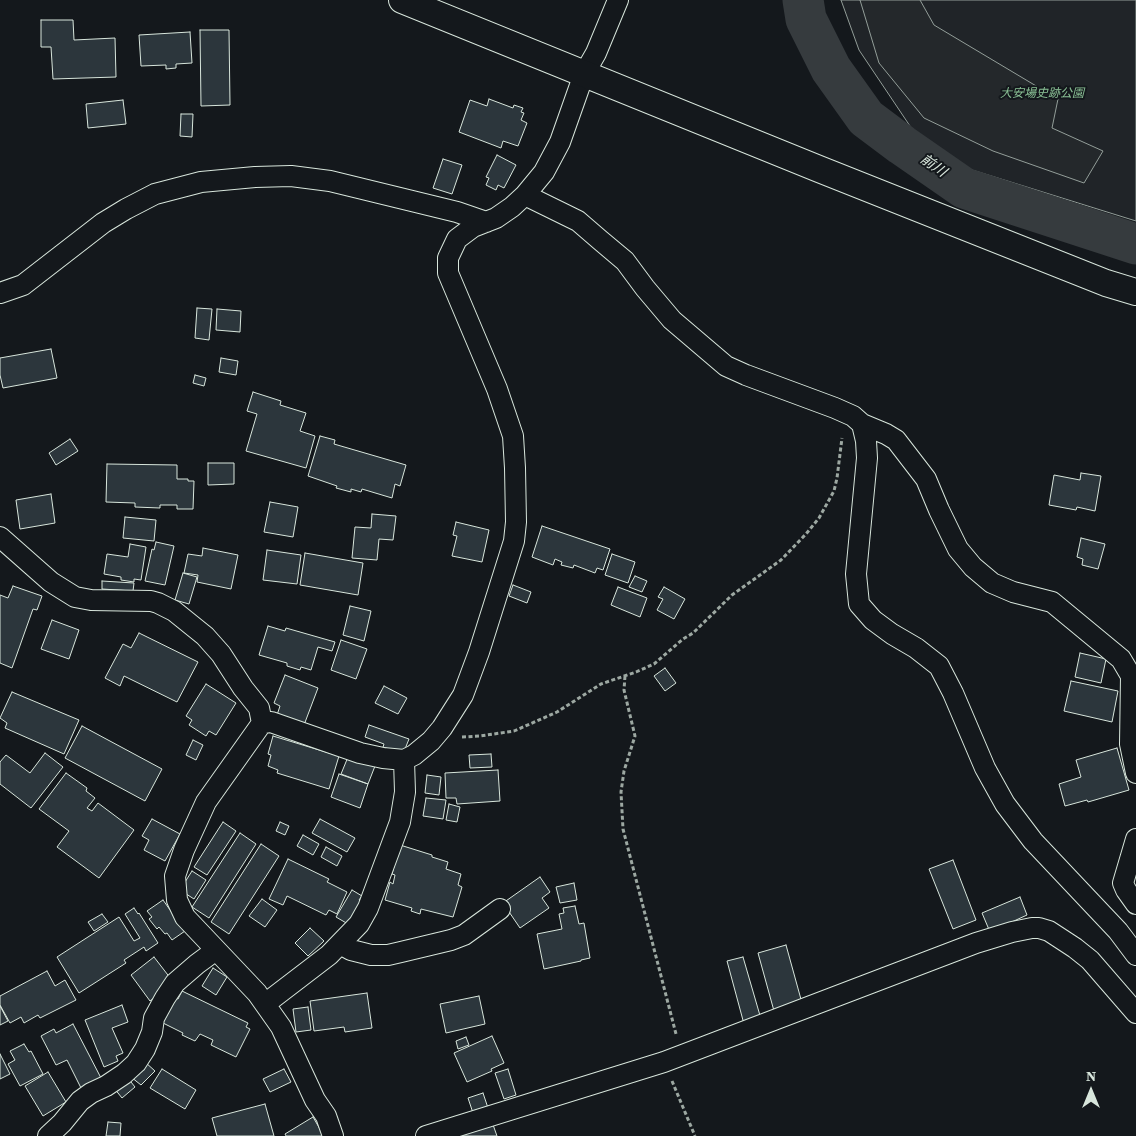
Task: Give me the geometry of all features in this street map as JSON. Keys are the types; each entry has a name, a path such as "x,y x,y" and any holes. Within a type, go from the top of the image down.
{"street":[{"path":"402,0 819,169 1106,283 1136,292"},
{"path":"262,723 271,722 368,755 390,760 404,760 414,755 437,734 463,695 479,652 514,541 516,522 513,436 497,389 448,273 448,258 457,239 473,227 496,218 525,195 544,172 560,142 584,74 596,53 618,0"},
{"path":"0,293 22,285 103,223 126,209 156,194 201,182 291,176 330,181 427,204 486,222"},
{"path":"525,195 578,221 625,261 672,320 726,366 853,416 862,424 896,440 926,479 958,549 973,567 992,583 1013,592 1052,602 1121,659 1131,676 1130,744 1136,773"},
{"path":"862,424 867,458 856,574 859,604 873,620 916,648 939,666 954,694 985,768 1005,804 1033,841 1118,931 1136,955"},
{"path":"0,538 51,582 75,597 91,600 151,601 174,611 205,636 221,654 259,708 262,723 206,802 184,850 175,876 175,891 185,917 257,993 281,1027 315,1100 328,1120 334,1136"},
{"path":"265,1004 329,955 359,924 368,908 400,822 404,792 404,760"},
{"path":"1136,839 1123,883 1136,904"},
{"path":"340,944 351,950 371,955 388,955 451,940 464,935 500,909"},
{"path":"426,1136 673,1058 976,943 1032,928 1049,931 1090,960 1136,1013"},
{"path":"48,1136 62,1123 80,1101 90,1093 106,1086 124,1074 136,1063 145,1049 152,1032 154,1018 164,998 175,983 216,950"}],"path":[{"path":"437,734 452,738 514,731 557,712 601,684 654,664 700,628 732,595 781,560 819,518 834,490 839,464 844,413"},
{"path":"625,676 624,690 635,736 624,771 621,792 622,821 673,1058 695,1136"}],"green space":[{"name":"大安場史跡公園","path":"841,0 1136,0 1136,221 972,170 916,135 859,50"}],"shaded area":[{"path":"860,0 920,0 934,25 1058,99 1052,128 1103,151 1084,183 993,151 924,118 879,63"}],"building":[{"path":"41,20 73,20 74,40 115,38 116,77 53,79 51,47 41,47"},
{"path":"200,30 229,30 230,105 201,106"},
{"path":"190,32 192,63 176,64 176,68 166,69 166,65 141,66 139,35"},
{"path":"489,99 513,108 514,105 523,108 521,112 524,113 521,120 527,123 518,146 503,141 501,148 459,132 470,100 487,106"},
{"path":"123,100 126,124 88,128 86,104"},
{"path":"181,114 193,114 192,137 180,136"},
{"path":"497,155 516,165 504,188 498,185 496,190 486,185 489,178 486,177"},
{"path":"443,159 462,165 452,194 433,188"},
{"path":"197,308 212,309 209,340 195,338"},
{"path":"217,309 241,311 240,332 216,330"},
{"path":"51,349 57,378 3,388 0,375 0,358"},
{"path":"221,358 238,361 236,375 219,372"},
{"path":"195,375 206,378 204,386 193,383"},
{"path":"253,392 281,401 280,405 306,413 300,431 315,436 306,468 246,451 257,414 247,411"},
{"path":"320,436 335,440 334,444 406,465 400,486 395,484 392,498 362,489 361,492 351,489 351,492 308,476"},
{"path":"70,439 78,451 56,465 49,453"},
{"path":"208,463 234,463 234,484 208,485"},
{"path":"107,464 177,465 177,479 194,481 193,509 177,509 177,505 160,505 160,508 135,507 135,503 106,502"},
{"path":"1081,473 1101,476 1095,511 1077,507 1076,510 1049,505 1054,475 1080,480"},
{"path":"51,494 55,523 20,529 16,500"},
{"path":"270,502 298,507 293,537 264,532"},
{"path":"372,514 396,516 393,540 379,539 377,560 352,558 355,527 371,528"},
{"path":"125,517 156,520 154,541 123,538"},
{"path":"456,522 489,530 482,562 452,556 457,536 453,535"},
{"path":"542,526 610,549 603,570 597,568 595,573 574,565 573,568 561,565 562,562 555,559 553,565 532,557"},
{"path":"1081,538 1105,544 1098,569 1082,565 1083,559 1077,557"},
{"path":"156,542 174,546 165,585 145,581 152,549 154,550"},
{"path":"130,544 146,547 141,580 134,579 134,582 121,580 121,577 104,574 107,554 128,557"},
{"path":"203,548 238,555 231,589 197,582 198,575 184,573 188,554 202,556"},
{"path":"267,550 301,555 297,584 263,580"},
{"path":"305,553 363,563 358,595 300,585"},
{"path":"612,554 635,562 628,583 605,575"},
{"path":"183,573 197,577 189,604 175,600"},
{"path":"635,576 647,581 642,592 629,587"},
{"path":"102,581 134,583 133,591 102,589"},
{"path":"513,585 531,592 527,603 509,596"},
{"path":"13,586 42,596 37,610 33,609 12,668 0,663 0,595 8,598"},
{"path":"618,587 647,598 640,617 611,605"},
{"path":"664,587 685,599 674,619 657,610 663,599 658,597"},
{"path":"350,606 371,611 364,641 343,635"},
{"path":"52,620 79,630 69,659 41,649"},
{"path":"268,626 285,631 286,628 335,642 332,651 318,647 311,670 301,667 300,670 287,666 287,663 259,655"},
{"path":"139,633 198,662 177,702 124,676 120,686 105,678 123,644 131,648"},
{"path":"341,640 367,649 356,679 331,670"},
{"path":"1080,653 1106,659 1101,683 1075,677"},
{"path":"665,668 676,683 665,691 654,676"},
{"path":"285,675 318,688 304,725 277,715 280,706 274,703"},
{"path":"1071,681 1118,691 1112,722 1064,711"},
{"path":"206,684 236,703 216,735 209,731 206,736 189,725 192,720 186,716"},
{"path":"384,686 407,698 398,714 375,703"},
{"path":"12,692 79,720 64,754 5,728 7,723 0,718"},
{"path":"369,725 409,739 403,754 383,747 384,744 365,737"},
{"path":"82,726 162,769 145,801 65,758"},
{"path":"273,736 339,756 329,789 277,773 278,770 268,766 271,755 268,754"},
{"path":"193,740 203,745 196,760 186,755"},
{"path":"1117,748 1129,790 1088,802 1087,800 1065,806 1059,784 1081,777 1076,760"},
{"path":"45,753 63,767 31,808 0,784 0,762 6,755 30,773"},
{"path":"491,754 492,767 470,768 469,755"},
{"path":"348,757 375,766 368,784 341,774"},
{"path":"498,770 500,801 457,804 456,798 446,798 445,773"},
{"path":"66,773 87,788 86,791 95,798 87,808 92,811 98,803 134,830 99,878 57,847 69,831 39,809"},
{"path":"339,774 368,784 360,808 331,797"},
{"path":"427,775 441,777 439,795 425,793"},
{"path":"426,798 446,800 443,819 423,816"},
{"path":"449,804 460,807 457,822 446,820"},
{"path":"152,819 180,834 165,861 144,850 149,840 142,836"},
{"path":"320,819 355,838 347,852 312,833"},
{"path":"223,822 236,831 207,875 194,867"},
{"path":"280,822 289,826 285,835 276,831"},
{"path":"240,833 256,844 209,918 192,907"},
{"path":"303,835 319,844 313,855 297,846"},
{"path":"261,844 279,856 229,934 211,922"},
{"path":"400,845 448,862 446,869 461,874 458,885 462,887 453,917 421,909 420,914 411,911 412,908 385,900 390,882 393,884 395,875 392,874"},
{"path":"326,847 342,856 337,866 321,857"},
{"path":"288,859 329,879 327,882 347,892 337,914 329,910 326,915 287,896 283,905 269,899"},
{"path":"953,860 976,920 953,929 929,869"},
{"path":"192,871 206,880 194,899 180,890"},
{"path":"540,877 550,892 542,898 549,908 520,928 503,903"},
{"path":"574,883 577,900 560,903 556,887"},
{"path":"352,890 362,896 359,900 361,902 348,924 336,917"},
{"path":"1020,897 1027,915 990,932 982,913"},
{"path":"262,899 277,910 265,927 249,916"},
{"path":"163,900 185,931 172,940 159,927 157,929 149,919 152,917 147,911"},
{"path":"575,906 579,924 584,923 590,958 544,969 537,934 562,929 559,914 564,913 563,908"},
{"path":"134,908 158,943 146,951 144,947 124,960 126,963 79,993 57,957 119,917 134,941 140,938 125,914"},
{"path":"102,914 108,922 94,931 88,922"},
{"path":"310,928 324,941 308,956 295,943"},
{"path":"786,945 802,1003 774,1011 758,953"},
{"path":"154,957 171,979 164,990 150,1001 131,975"},
{"path":"743,957 761,1019 744,1024 727,961"},
{"path":"213,968 227,977 216,995 202,986"},
{"path":"47,971 55,986 65,980 76,1000 40,1018 38,1015 24,1023 21,1017 10,1023 0,1005 0,996"},
{"path":"182,991 248,1023 246,1027 250,1029 236,1057 211,1045 213,1040 200,1034 195,1041 163,1023 175,998 178,999"},
{"path":"367,993 372,1028 345,1032 344,1027 314,1031 310,1001"},
{"path":"479,996 485,1024 446,1033 440,1004"},
{"path":"122,1005 128,1022 112,1028 123,1053 116,1056 118,1061 104,1067 85,1020"},
{"path":"0,1006 8,1021 0,1025"},
{"path":"308,1007 311,1030 296,1032 293,1009"},
{"path":"73,1024 101,1078 81,1088 67,1060 56,1065 41,1036 54,1029 56,1033"},
{"path":"492,1036 504,1063 491,1069 492,1071 467,1082 454,1053"},
{"path":"466,1037 469,1045 458,1049 456,1041"},
{"path":"24,1044 29,1052 31,1051 43,1074 20,1086 8,1064 15,1060 10,1051"},
{"path":"0,1054 10,1074 0,1079"},
{"path":"145,1062 155,1071 141,1085 131,1077"},
{"path":"162,1069 196,1090 185,1109 150,1088"},
{"path":"284,1069 291,1082 270,1092 263,1079"},
{"path":"508,1069 516,1095 504,1099 495,1073"},
{"path":"48,1072 66,1102 43,1116 25,1086"},
{"path":"127,1077 135,1087 122,1098 114,1088"},
{"path":"483,1093 488,1108 473,1113 468,1098"},
{"path":"265,1104 274,1136 217,1136 212,1118"},
{"path":"313,1117 324,1136 286,1136 285,1134"},
{"path":"491,1119 497,1136 448,1136"},
{"path":"108,1122 121,1123 120,1136 106,1136"}],"waterway":[{"name":"前川","path":"803,0 806,19 831,69 866,118 902,145 964,188 1136,244"}]}
